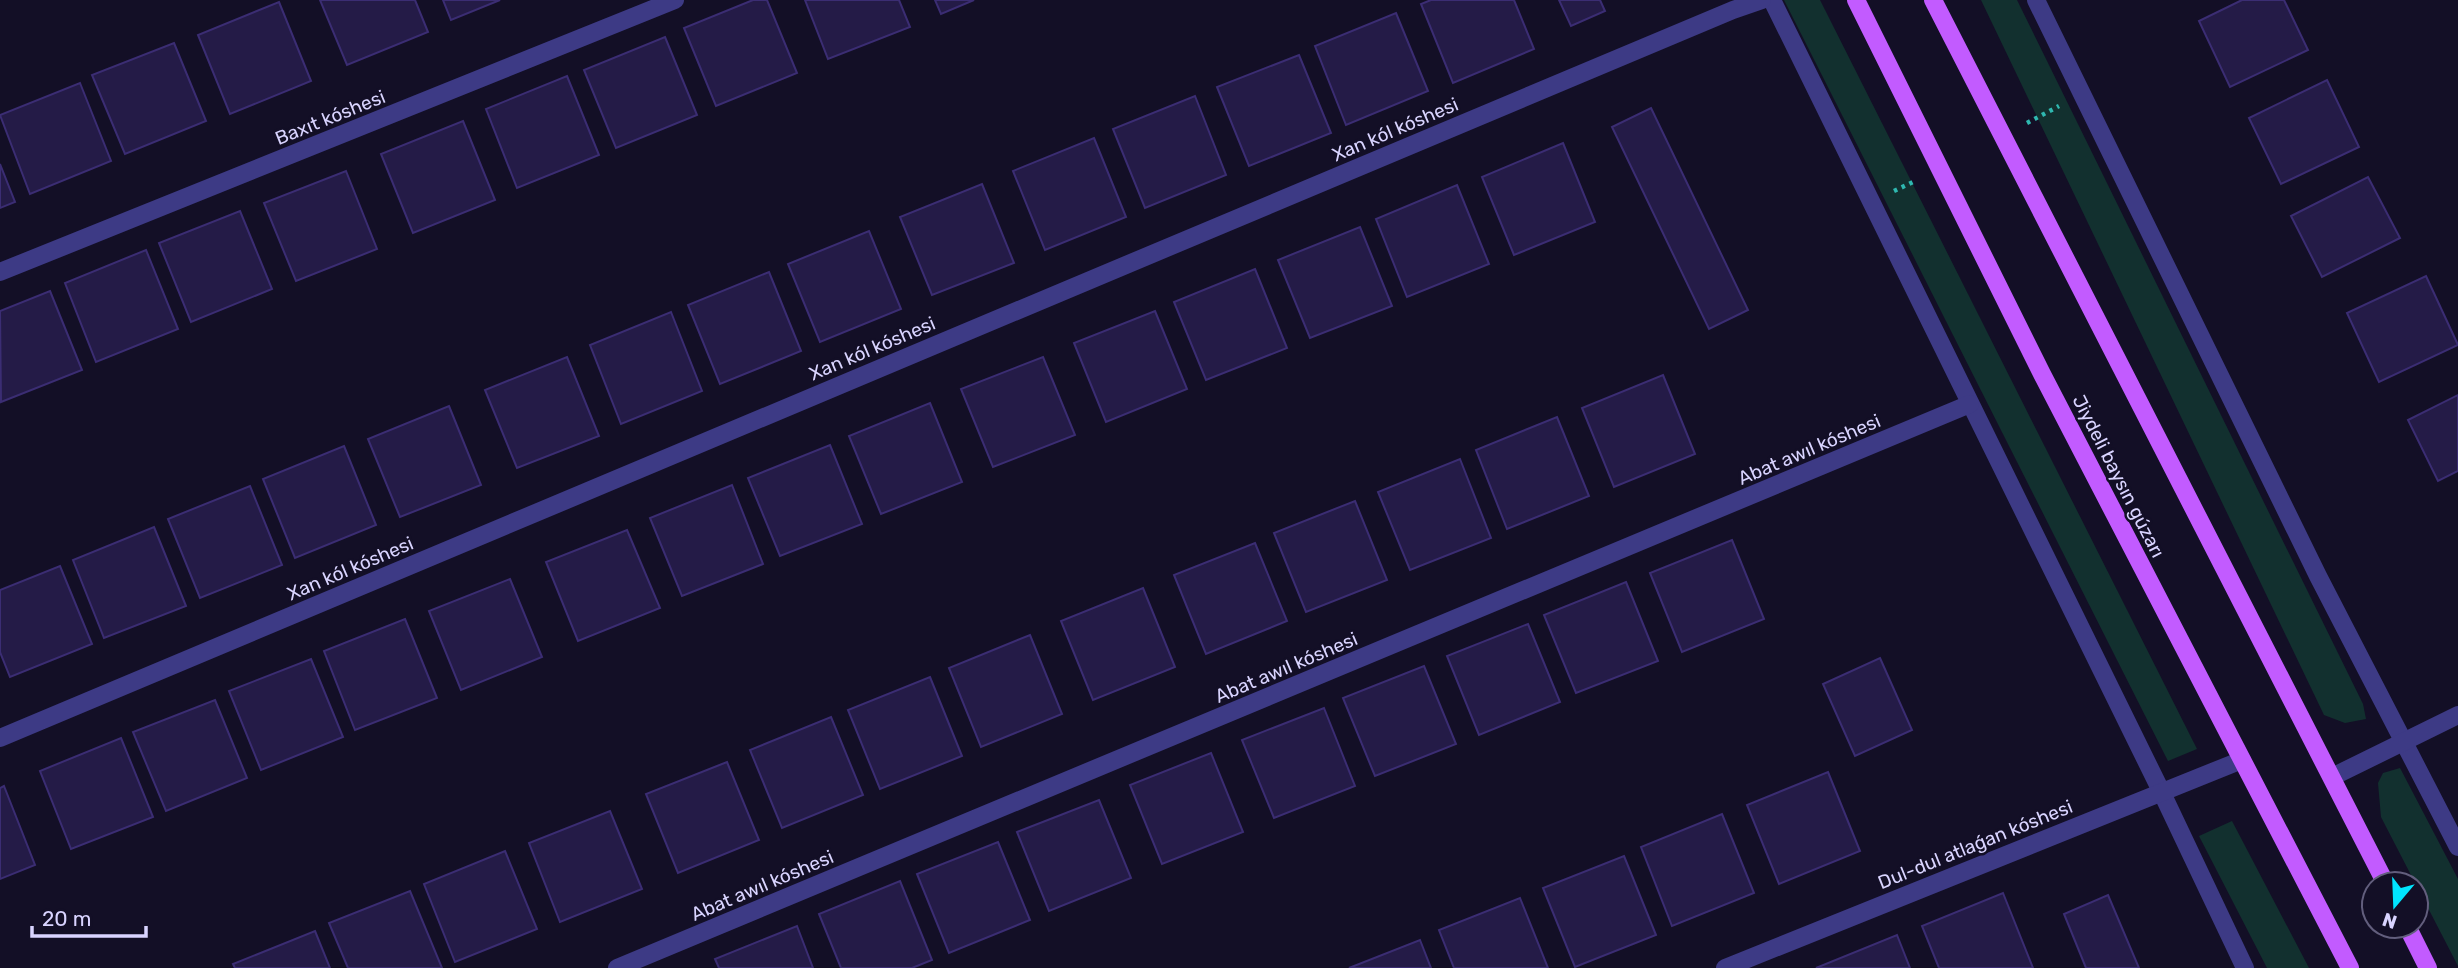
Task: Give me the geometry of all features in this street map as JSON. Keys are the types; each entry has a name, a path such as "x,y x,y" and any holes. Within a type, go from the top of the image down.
{"main road":[{"name":"Jiydeli baysın gúzarı","path":"1856,0 2042,373 2350,968"},
{"path":"1933,0 2378,870"},
{"path":"2414,940 2428,968"}],"street":[{"name":"Baxıt kóshesi","path":"0,272 675,0"},
{"name":"Xan kól kóshesi","path":"0,738 1762,0"},
{"path":"1772,0 2162,793 2245,968"},
{"path":"2036,0 2318,576 2458,847"},
{"name":"Abat awıl kóshesi","path":"617,968 1970,404"},
{"path":"2332,777 2458,715"},
{"name":"Dul-dul atlaǵan kóshesi","path":"1725,968 2242,760"}],"path":[{"path":"2026,124 2067,102"},
{"path":"1883,196 1919,179"}],"green space":[{"path":"1784,0 1820,0 2197,749 2168,761"},
{"path":"1981,0 2017,0 2363,704 2366,719 2345,723 2324,715"},
{"path":"2400,768 2458,879 2458,966 2430,912 2430,870 2408,870 2381,817 2378,783 2383,773"},
{"path":"2232,821 2309,968 2267,968 2199,836"}],"building":[{"path":"320,0 415,0 428,32 347,65"},
{"path":"443,0 500,0 451,20"},
{"path":"753,0 767,0 797,73 716,106 684,28"},
{"path":"805,0 899,0 910,27 828,59"},
{"path":"935,0 974,0 941,14"},
{"path":"1431,0 1514,0 1534,49 1453,83 1421,4"},
{"path":"1559,0 1600,0 1605,11 1571,26"},
{"path":"2242,0 2284,0 2308,50 2230,87 2199,21"},
{"path":"279,2 311,81 230,114 198,35"},
{"path":"1396,13 1428,91 1346,125 1315,46"},
{"path":"665,37 697,115 616,148 584,70"},
{"path":"174,43 206,121 125,154 92,75"},
{"path":"1299,55 1331,133 1249,166 1217,87"},
{"path":"567,76 599,155 517,188 486,109"},
{"path":"2327,80 2359,147 2281,184 2249,118"},
{"path":"80,83 111,161 30,194 0,115"},
{"path":"1195,96 1226,175 1145,208 1113,129"},
{"path":"1651,108 1748,310 1709,329 1612,127"},
{"path":"463,121 495,200 413,233 381,154"},
{"path":"1094,138 1126,217 1045,250 1013,171"},
{"path":"1563,143 1595,222 1514,255 1482,177"},
{"path":"0,164 15,202 0,208"},
{"path":"346,171 377,249 296,281 264,203"},
{"path":"2368,177 2400,238 2322,277 2291,216"},
{"path":"982,184 1014,263 932,295 900,217"},
{"path":"1457,185 1489,264 1407,297 1376,219"},
{"path":"240,211 272,289 191,322 159,243"},
{"path":"1360,227 1392,306 1310,338 1278,260"},
{"path":"869,231 901,309 820,342 788,264"},
{"path":"146,250 178,329 96,362 65,283"},
{"path":"1255,269 1287,348 1206,380 1174,302"},
{"path":"769,272 801,351 720,384 688,305"},
{"path":"2426,276 2458,345 2379,382 2347,313"},
{"path":"50,291 82,370 1,402 0,311"},
{"path":"1155,311 1187,389 1106,422 1074,343"},
{"path":"671,312 702,391 621,424 590,345"},
{"path":"567,357 599,436 517,468 485,390"},
{"path":"1043,357 1075,435 993,467 961,389"},
{"path":"1663,375 1695,454 1614,487 1582,408"},
{"path":"2458,395 2458,471 2438,481 2408,420"},
{"path":"930,403 962,482 881,514 849,436"},
{"path":"449,406 481,485 400,517 368,439"},
{"path":"1557,417 1589,496 1507,529 1476,450"},
{"path":"830,445 862,524 780,556 748,478"},
{"path":"344,446 376,525 295,558 263,479"},
{"path":"1460,459 1491,538 1410,570 1378,492"},
{"path":"732,485 763,564 682,596 650,518"},
{"path":"250,486 282,565 200,598 168,519"},
{"path":"1355,501 1387,580 1306,612 1274,533"},
{"path":"154,527 186,606 104,638 73,560"},
{"path":"627,530 660,608 578,641 546,562"},
{"path":"1732,540 1764,619 1682,652 1650,573"},
{"path":"1255,543 1287,621 1206,654 1174,575"},
{"path":"60,566 92,644 10,677 0,652 0,590"},
{"path":"510,579 542,657 461,690 429,611"},
{"path":"1626,582 1658,661 1576,693 1544,615"},
{"path":"1143,588 1175,667 1093,700 1061,621"},
{"path":"405,619 437,698 355,730 324,651"},
{"path":"1528,624 1560,702 1479,735 1447,656"},
{"path":"1030,635 1062,714 981,747 949,668"},
{"path":"1880,658 1912,730 1855,756 1823,684"},
{"path":"311,659 343,737 261,770 229,691"},
{"path":"1424,666 1456,744 1375,776 1343,698"},
{"path":"930,677 962,756 880,789 848,710"},
{"path":"215,700 247,778 166,811 133,732"},
{"path":"1324,708 1355,786 1274,818 1242,740"},
{"path":"831,717 863,795 782,828 750,750"},
{"path":"121,738 153,817 71,849 40,771"},
{"path":"1211,753 1243,832 1162,864 1130,785"},
{"path":"727,762 759,840 678,873 646,794"},
{"path":"1828,772 1860,851 1779,884 1747,805"},
{"path":"4,786 35,865 0,879 0,788"},
{"path":"1099,800 1131,878 1049,911 1017,832"},
{"path":"610,811 642,889 560,922 529,843"},
{"path":"1722,814 1754,893 1672,926 1641,847"},
{"path":"998,842 1030,920 949,953 917,874"},
{"path":"505,851 537,929 455,962 424,884"},
{"path":"1624,856 1656,935 1575,967 1543,888"},
{"path":"900,881 932,960 912,968 841,968 819,914"},
{"path":"410,891 442,968 348,968 329,923"},
{"path":"2003,893 2033,968 1939,968 1922,926"},
{"path":"2108,895 2139,968 2086,968 2064,914"},
{"path":"1520,898 1548,968 1454,968 1439,930"},
{"path":"797,926 813,968 719,968 715,959"},
{"path":"315,931 330,968 235,968 233,964"},
{"path":"1897,935 1910,968 1816,968"},
{"path":"1420,940 1431,968 1349,968"}]}
